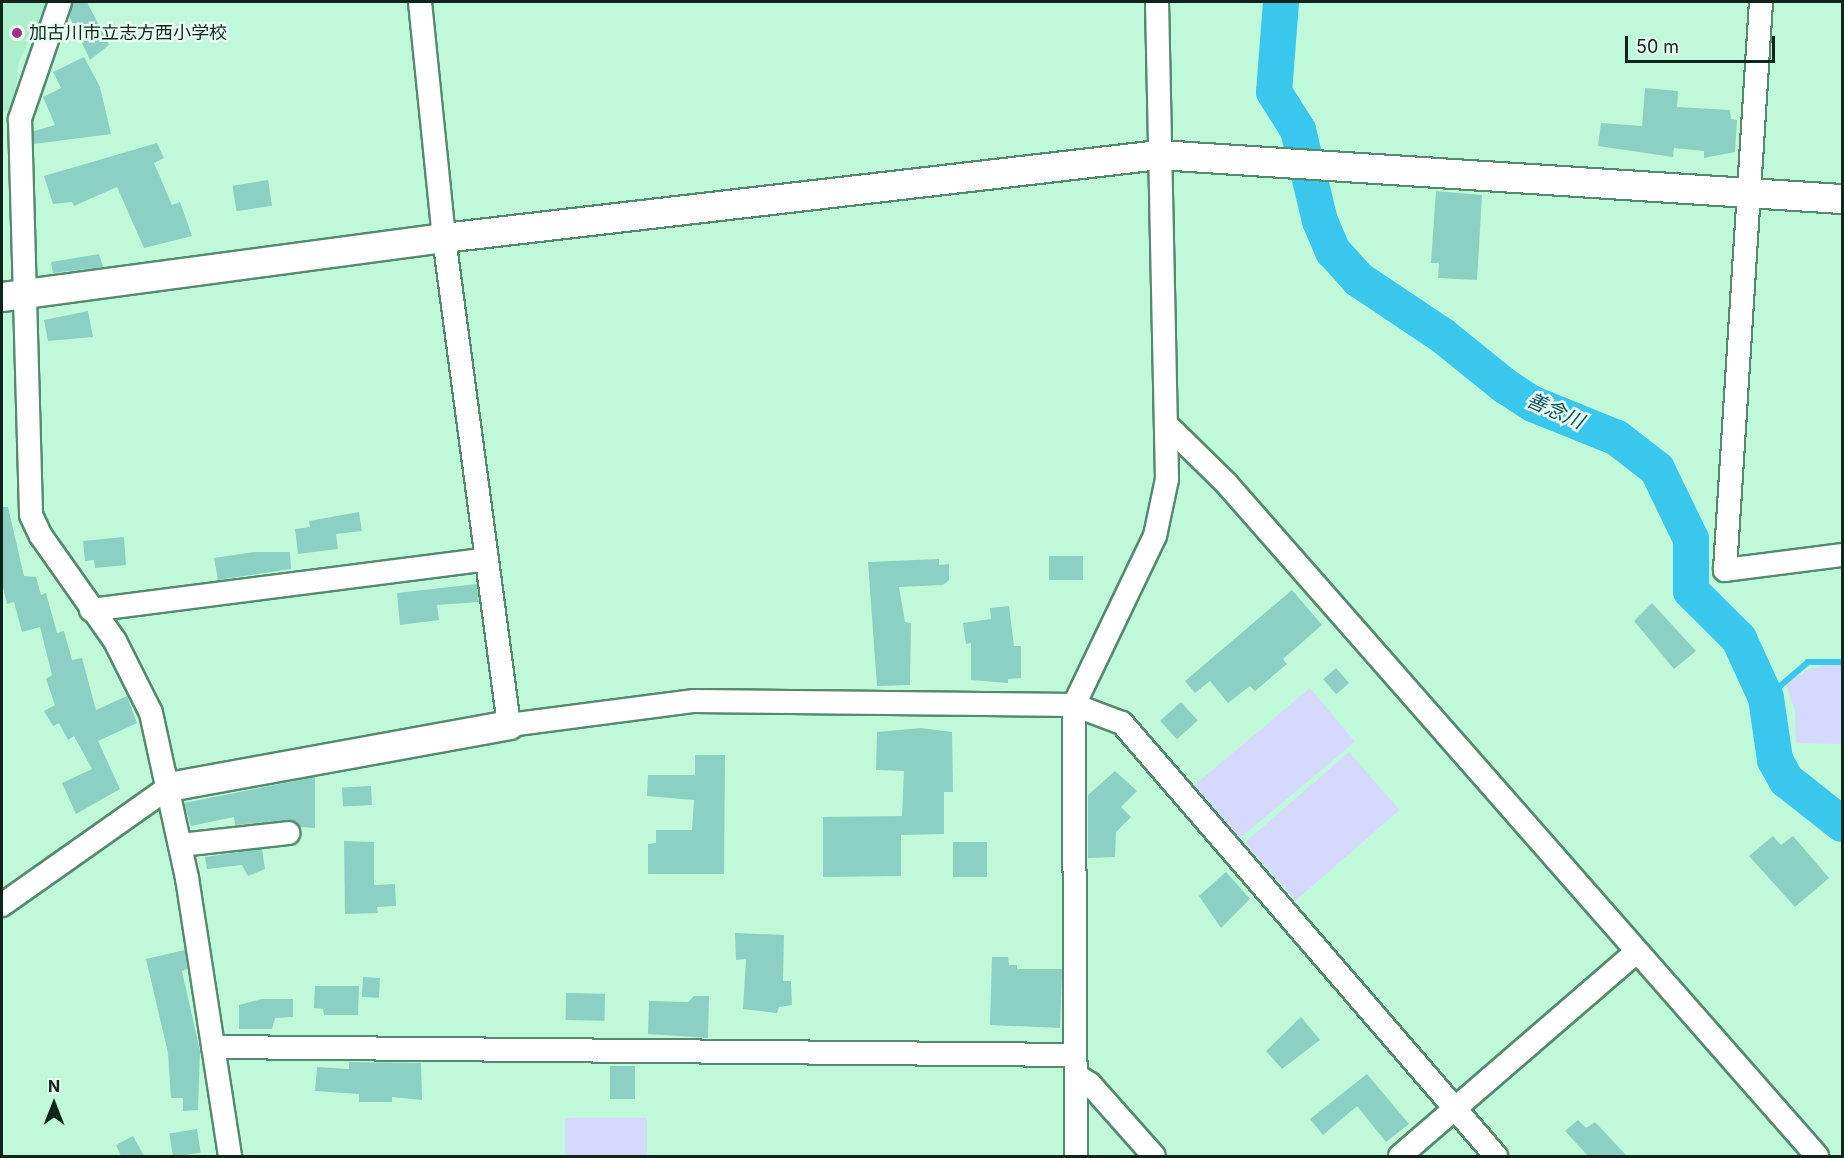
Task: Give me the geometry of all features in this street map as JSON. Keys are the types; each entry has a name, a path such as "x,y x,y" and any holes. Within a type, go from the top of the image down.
{"street":[{"path":"60,2 20,118 14,296 31,515 137,680 170,787 230,1156"},
{"path":"420,2 444,238 509,725"},
{"path":"1076,1156 1074,705 1155,536 1164,506 1167,425 1157,2"},
{"path":"1761,2 1725,570 1842,555"},
{"path":"14,296 444,238 1159,155 1331,164 1842,200"},
{"path":"1167,425 1226,483 1817,1156"},
{"path":"91,610 486,558"},
{"path":"2,905 170,787 509,725 694,701 1074,705 1122,723 1496,1156"},
{"path":"180,844 288,833"},
{"path":"1400,1156 1636,952"},
{"path":"213,1047 1075,1065"},
{"path":"1075,1065 1154,1156"}],"shaded area":[{"name":"加古川市立志方西小学校","path":"2,2 47,2 18,64 15,111 2,112"},
{"path":"1842,665 1842,744 1796,743 1795,710 1786,685 1808,669"},
{"path":"1310,688 1355,742 1239,839 1194,786"},
{"path":"1349,752 1400,810 1295,901 1245,843"},
{"path":"565,1118 647,1118 647,1156 565,1156"}],"building":[{"path":"73,2 87,2 109,45 90,60 69,16"},
{"path":"84,57 100,87 111,134 34,144 34,131 55,125 43,97 61,88 53,72"},
{"path":"1645,88 1678,91 1677,107 1730,110 1731,119 1737,120 1735,152 1704,158 1704,151 1674,148 1673,157 1598,146 1601,123 1642,126"},
{"path":"157,143 164,158 154,163 172,205 180,202 192,236 144,248 117,187 74,206 72,202 53,204 44,176"},
{"path":"268,180 272,206 237,211 232,186"},
{"path":"1436,191 1482,195 1477,280 1438,278 1439,263 1431,263"},
{"path":"99,254 103,267 53,273 51,262"},
{"path":"88,311 93,337 48,341 44,320"},
{"path":"2,507 8,507 24,576 36,577 41,595 46,593 57,633 64,631 72,660 82,658 96,710 127,696 137,723 98,741 120,789 76,814 62,783 92,769 74,736 68,740 59,723 53,726 44,711 55,705 46,679 52,675 40,627 22,632 14,602 7,604 2,583"},
{"path":"359,512 362,531 336,534 338,549 298,554 295,529 310,527 309,521"},
{"path":"124,537 126,565 95,568 94,560 85,561 83,541"},
{"path":"254,552 290,552 291,569 218,580 214,558"},
{"path":"1049,556 1083,556 1083,580 1049,580"},
{"path":"939,559 939,565 949,564 949,580 943,585 899,587 905,622 911,623 910,685 877,686 868,562"},
{"path":"477,584 479,602 437,605 439,620 400,625 397,593"},
{"path":"1292,590 1322,625 1283,659 1287,664 1255,691 1250,686 1228,703 1210,681 1195,693 1185,681"},
{"path":"1652,603 1696,651 1674,669 1634,621"},
{"path":"1009,606 1014,646 1021,646 1021,678 1008,679 1008,683 971,680 971,643 966,644 963,623 991,619 990,608"},
{"path":"1336,668 1349,683 1336,694 1323,679"},
{"path":"1181,702 1198,721 1177,739 1160,721"},
{"path":"921,728 952,732 953,792 944,792 944,834 901,835 901,876 823,877 823,817 902,816 904,771 876,770 877,732"},
{"path":"695,755 725,755 724,874 648,874 648,844 656,843 656,830 692,830 694,800 647,796 648,775 695,775"},
{"path":"1115,771 1137,791 1121,807 1131,817 1116,832 1115,857 1088,858 1088,795"},
{"path":"315,777 315,828 300,827 287,820 235,825 234,817 191,826 184,803"},
{"path":"371,786 372,805 343,806 342,788"},
{"path":"1773,836 1781,845 1793,836 1829,878 1795,907 1749,856"},
{"path":"344,841 374,842 374,885 395,884 396,906 377,907 378,913 345,914"},
{"path":"953,842 987,842 987,877 953,877"},
{"path":"262,849 265,869 248,876 242,865 207,869 205,857"},
{"path":"1226,872 1250,899 1221,928 1199,896"},
{"path":"735,933 784,935 783,981 791,981 792,1005 779,1007 777,1013 743,1009 746,959 736,960"},
{"path":"185,950 187,969 182,971 200,1051 198,1110 183,1111 183,1098 171,1098 168,1053 146,959"},
{"path":"992,957 1008,957 1009,965 1017,965 1017,969 1062,969 1060,1028 990,1025"},
{"path":"363,977 380,978 379,998 362,997"},
{"path":"315,986 359,986 358,1015 324,1015 323,1009 314,1008"},
{"path":"566,993 605,994 605,1021 566,1020"},
{"path":"694,996 709,996 708,1038 648,1034 649,1001 688,1002"},
{"path":"262,999 293,999 293,1017 275,1018 272,1029 239,1029 239,1005"},
{"path":"1301,1017 1320,1040 1282,1069 1266,1051"},
{"path":"349,1062 421,1063 422,1100 392,1097 392,1102 359,1102 359,1094 315,1091 317,1067 349,1069"},
{"path":"610,1066 635,1066 635,1099 610,1099"},
{"path":"1367,1074 1409,1124 1386,1142 1357,1106 1323,1135 1310,1119"},
{"path":"1578,1120 1586,1128 1595,1122 1627,1156 1588,1156 1565,1131"},
{"path":"197,1129 201,1153 173,1156 169,1133"},
{"path":"133,1136 144,1156 121,1156 116,1145"}],"waterway":[{"name":"善念川","path":"1281,2 1274,92 1298,130 1320,221 1333,251 1358,279 1443,336 1505,386 1533,404 1617,438 1657,469 1691,539 1691,591 1739,639 1766,698 1775,760 1786,780 1842,824"},
{"path":"1766,698 1808,662 1842,662"}],"place":[{"name":"加古川市立志方西小学校","path":"17,33"}]}
